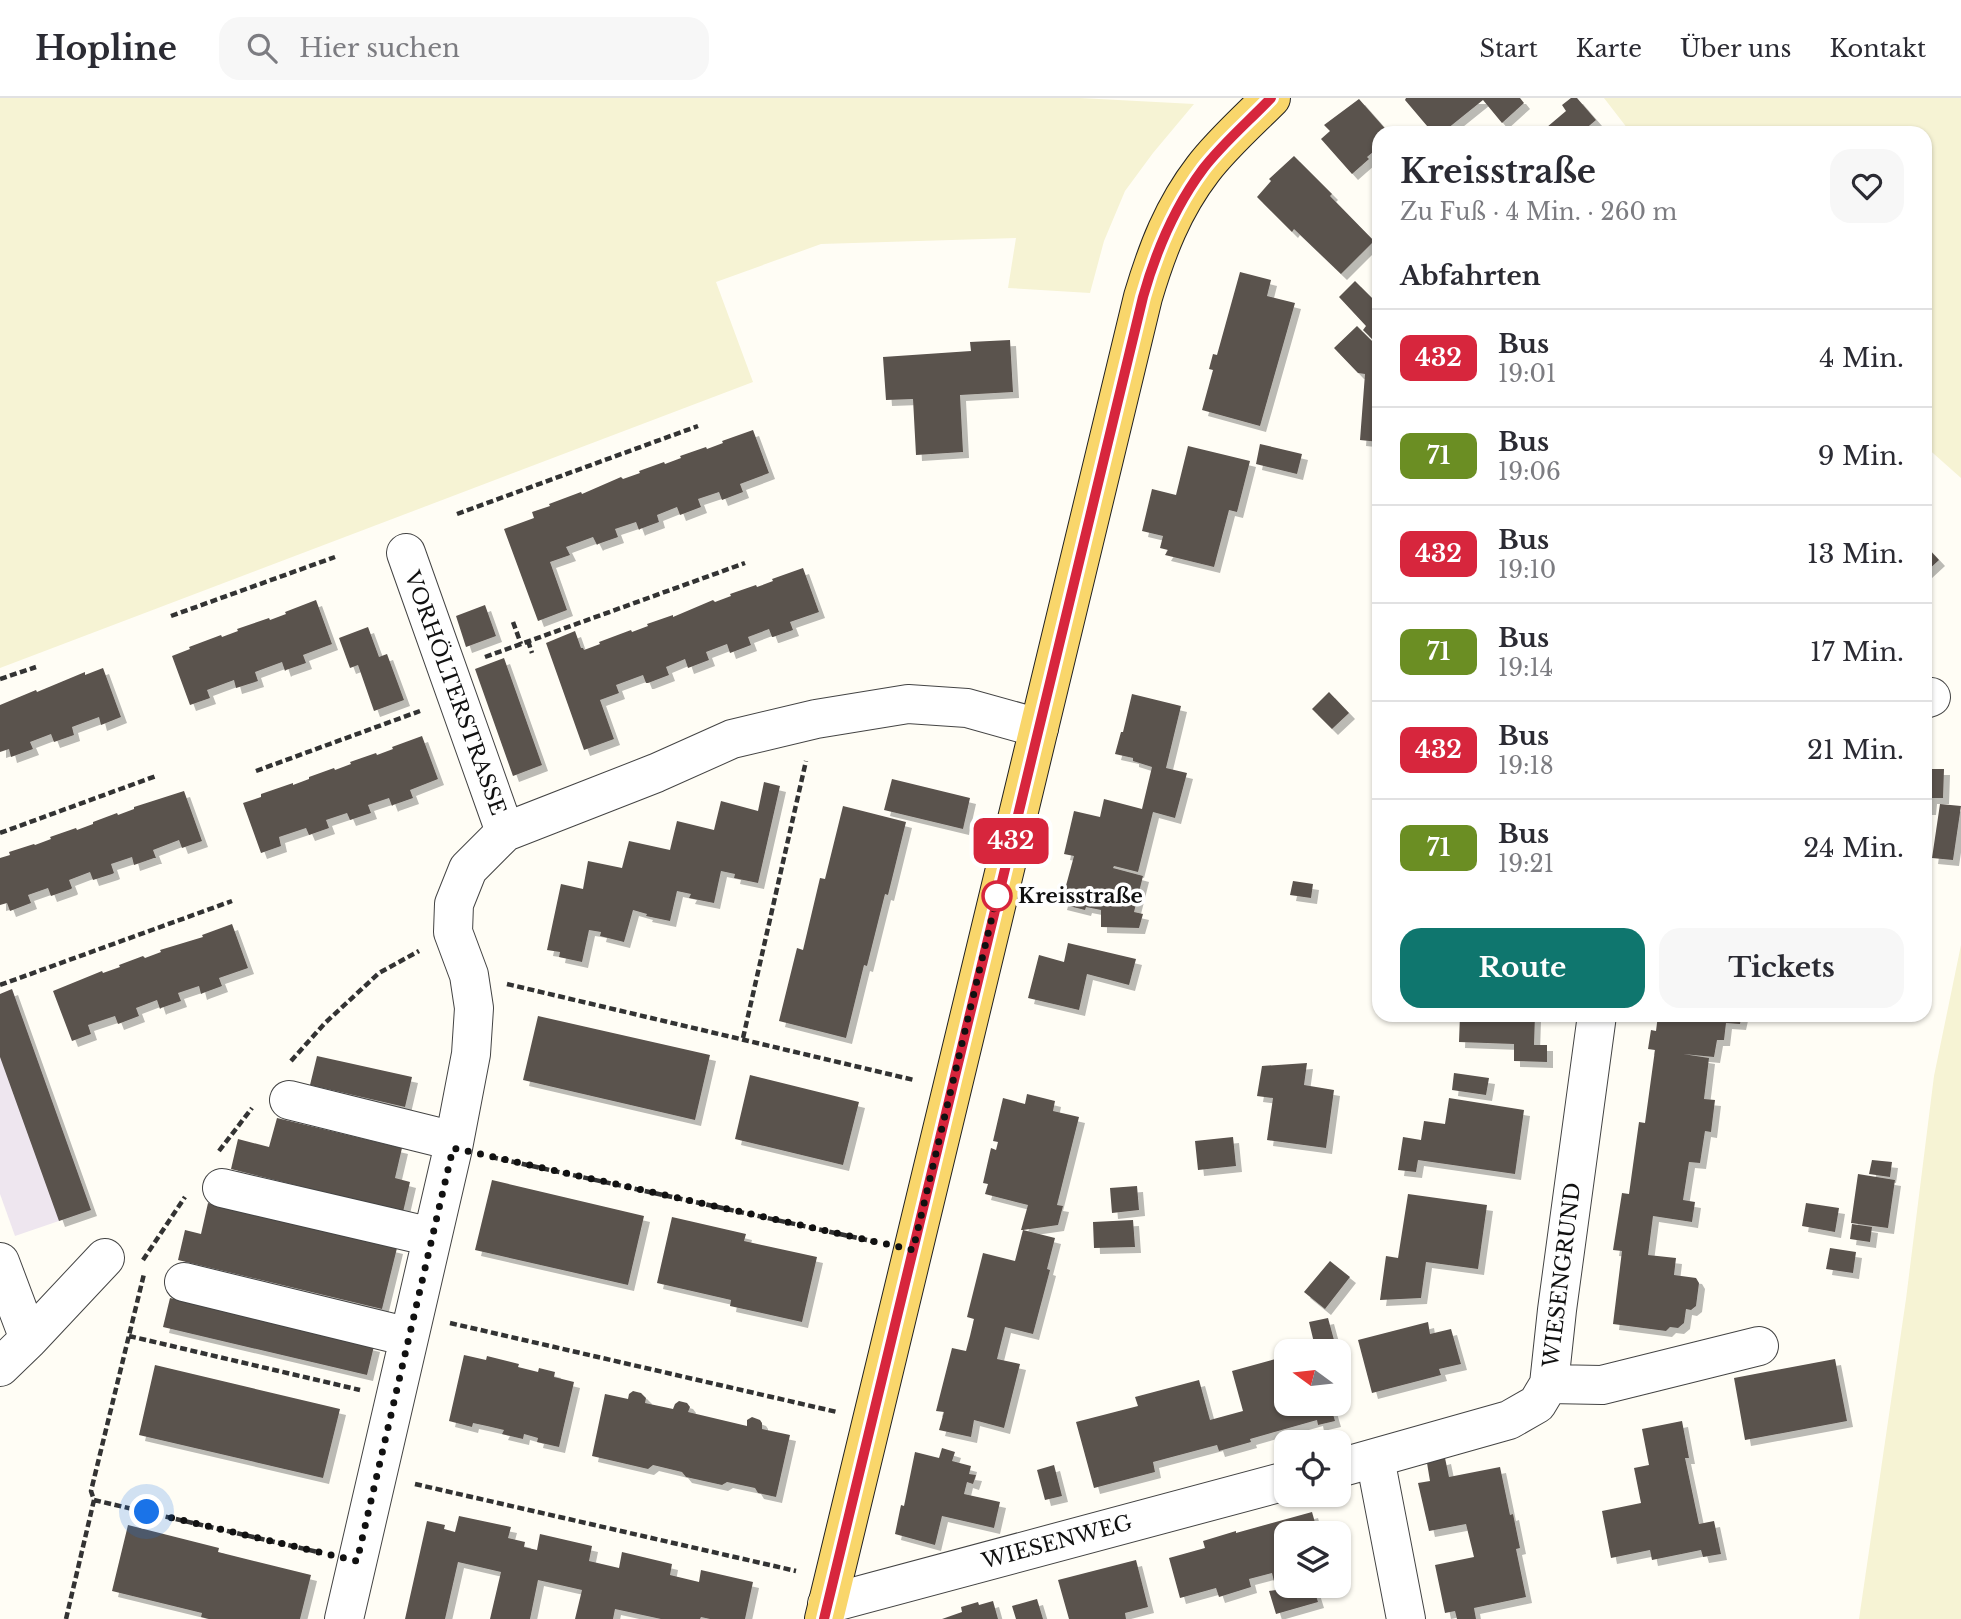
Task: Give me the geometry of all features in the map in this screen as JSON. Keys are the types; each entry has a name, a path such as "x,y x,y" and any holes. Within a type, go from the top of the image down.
{"main road":[{"path":"828,1601 1155,255 1179,204 1204,167 1271,98"}],"street":[{"name":"VORHÖLTERSTRASSE","path":"406,554 505,832"},
{"name":"VORHÖLTERSTRASSE","path":"344,1619 453,1145 471,1054 474,1008 469,975 453,932 454,904 468,869 505,832 656,773 732,739 816,719 908,704 967,708 1039,728"},
{"name":"WIESENGRUND","path":"1357,1463 1509,1420 1536,1404 1549,1384 1596,1022"},
{"path":"289,1100 453,1145"},
{"path":"222,1188 432,1237"},
{"path":"0,1367 105,1258"},
{"path":"0,1262 29,1339"},
{"path":"184,1282 411,1326"},
{"path":"1549,1384 1602,1385 1759,1346"},
{"path":"1357,1463 1406,1619"},
{"name":"WIESENWEG","path":"828,1601 1274,1484"}],"path":[{"path":"457,514 698,426"},
{"path":"172,616 335,557"},
{"path":"256,771 453,684 528,641 745,563"},
{"path":"513,622 521,644"},
{"path":"528,641 532,653"},
{"path":"0,680 36,667"},
{"path":"743,1038 816,719"},
{"path":"0,833 156,776"},
{"path":"0,985 232,901"},
{"path":"469,975 951,1088"},
{"path":"453,1145 913,1250"},
{"path":"66,1619 94,1500 91,1491 144,1273"},
{"path":"411,1326 872,1420"},
{"path":"129,1336 395,1398"},
{"path":"377,1475 828,1601"},
{"path":"94,1500 357,1561"}],"shaded area":[{"path":"0,98 1080,98 1194,104 1125,191 1104,241 1090,293 1008,288 1016,238 821,244 716,282 753,382 0,668"},
{"path":"1604,98 1961,98 1961,478 1932,452 1932,126 1626,126"},
{"path":"1961,945 1961,1619 1859,1619 1906,1299 1934,1076"},
{"path":"12,989 91,1210 15,1236 0,1194 0,994"}],"building":[{"path":"1520,98 1524,103 1502,123 1483,100 1451,126 1427,126 1405,100"},
{"path":"1571,98 1577,98 1596,120 1589,126 1548,126 1566,111 1562,105"},
{"path":"1359,99 1383,126 1372,126 1372,153 1352,174 1321,139 1330,131 1324,125"},
{"path":"1294,156 1332,194 1330,196 1372,239 1372,243 1341,274 1294,229 1292,232 1257,197 1271,181 1269,179"},
{"path":"1240,272 1271,280 1267,296 1295,303 1260,426 1202,410 1213,370 1209,369 1213,354 1217,355"},
{"path":"1355,281 1372,298 1372,339 1363,330 1366,326 1339,297"},
{"path":"1357,326 1372,341 1372,441 1360,440 1365,374 1358,373 1334,348"},
{"path":"1010,340 1013,392 960,395 963,452 916,455 913,399 886,400 883,357 971,351 970,342"},
{"path":"753,430 769,473 740,484 743,492 722,500 719,492 698,499 701,507 680,515 677,507 657,515 659,522 639,530 636,522 615,529 618,537 597,545 593,537 566,547 570,555 550,562 567,610 538,621 504,529 534,518 532,512 550,506 549,504 664,462 665,464 681,458 680,456 706,447 707,449"},
{"path":"1260,444 1302,454 1297,474 1256,464"},
{"path":"1188,446 1250,461 1237,512 1229,510 1214,567 1165,555 1168,550 1160,548 1163,536 1142,531 1152,489 1176,495"},
{"path":"1932,552 1939,560 1932,566"},
{"path":"803,568 819,612 790,622 793,630 772,637 769,629 748,637 751,645 730,653 727,644 706,652 709,660 688,668 685,659 666,667 669,675 648,683 643,675 616,685 619,693 600,700 614,739 584,750 546,643 575,631 584,650 631,630 632,632 648,626 647,624 673,617 713,600 715,602 756,585 757,587"},
{"path":"316,600 332,644 303,655 306,663 285,671 282,662 255,672 258,681 236,688 234,680 207,690 210,698 190,705 172,656 190,649 189,647 269,618 270,620"},
{"path":"485,605 496,636 466,647 456,616"},
{"path":"368,627 379,657 387,654 404,700 374,711 358,665 350,668 339,638"},
{"path":"504,658 542,765 513,776 475,669"},
{"path":"103,668 121,717 101,725 99,717 72,727 74,735 54,742 51,734 30,742 33,749 11,757 9,749 0,752 0,705 85,672 85,675"},
{"path":"1329,692 1349,713 1332,729 1312,709"},
{"path":"1132,694 1181,706 1166,768 1187,773 1175,818 1153,812 1138,872 1114,866 1113,868 1143,876 1134,912 1143,914 1139,928 1101,927 1101,910 1086,907 1085,910 1061,904 1074,856 1064,854 1074,811 1100,817 1104,799 1142,809 1152,767 1133,761 1133,758 1115,754"},
{"path":"422,736 438,779 410,790 413,798 392,806 389,798 368,805 371,813 350,820 347,813 326,820 329,828 309,835 306,828 279,837 281,846 261,853 243,803 261,797 261,794 293,785 376,753 377,755"},
{"path":"1932,769 1944,769 1943,798 1932,798"},
{"path":"892,779 970,798 963,829 884,810"},
{"path":"764,782 780,786 758,883 734,878 735,874 721,871 714,903 689,898 691,894 677,891 670,921 633,910 624,942 600,936 601,932 589,930 582,962 559,957 560,952 547,950 561,884 583,889 588,861 622,868 629,841 670,850 677,821 714,830 721,801 758,811"},
{"path":"184,791 202,841 182,848 179,840 153,850 156,858 134,865 132,857 111,864 112,874 93,880 90,872 69,880 71,889 51,896 48,888 28,895 31,903 10,911 7,903 0,905 0,858 10,855 9,852"},
{"path":"1940,804 1961,806 1953,860 1932,858"},
{"path":"843,806 906,822 888,895 885,894 867,966 864,965 846,1038 779,1021 797,948 803,950 820,878 825,879"},
{"path":"1293,881 1313,884 1311,898 1290,895"},
{"path":"232,924 248,968 219,978 222,986 201,994 199,986 178,993 181,1001 160,1009 157,1000 136,1008 139,1016 118,1024 115,1016 88,1025 91,1034 72,1041 53,991"},
{"path":"1068,943 1136,959 1129,985 1087,974 1079,1010 1028,998 1039,955 1064,962"},
{"path":"12,989 91,1210 59,1221 0,1057 0,994"},
{"path":"538,1016 710,1055 695,1120 523,1080"},
{"path":"1460,1022 1535,1022 1534,1045 1547,1045 1547,1062 1514,1061 1514,1044 1459,1042"},
{"path":"1657,1022 1740,1022 1726,1023 1724,1040 1717,1040 1714,1057 1683,1054 1709,1058 1704,1099 1715,1100 1711,1132 1705,1131 1700,1163 1689,1162 1683,1200 1695,1202 1692,1222 1653,1216 1648,1255 1676,1258 1674,1275 1696,1278 1699,1283 1696,1306 1691,1310 1686,1309 1684,1323 1678,1328 1670,1327 1666,1331 1613,1324 1622,1251 1613,1250 1622,1193 1629,1194 1639,1122 1645,1123 1655,1050 1648,1049 1651,1030 1656,1031"},
{"path":"317,1056 412,1077 405,1107 310,1085"},
{"path":"1307,1063 1304,1085 1334,1090 1326,1148 1267,1140 1273,1098 1257,1096 1262,1066"},
{"path":"1454,1073 1489,1078 1486,1095 1452,1090"},
{"path":"750,1075 859,1102 843,1165 735,1139"},
{"path":"1027,1094 1055,1101 1053,1111 1079,1117 1057,1205 1063,1206 1058,1225 1021,1230 1028,1205 985,1194 988,1184 983,1183 991,1148 996,1150 998,1142 993,1141 1003,1098 1025,1104"},
{"path":"1449,1098 1524,1110 1515,1174 1418,1160 1416,1172 1398,1170 1403,1137 1421,1140 1424,1121 1445,1124"},
{"path":"277,1118 402,1148 395,1178 410,1182 403,1212 231,1169 238,1139 269,1147"},
{"path":"1233,1137 1236,1166 1198,1170 1195,1141"},
{"path":"1872,1160 1892,1162 1890,1177 1869,1174"},
{"path":"1858,1174 1895,1180 1888,1228 1851,1223"},
{"path":"492,1180 644,1216 628,1285 475,1250"},
{"path":"1137,1186 1139,1210 1112,1213 1110,1188"},
{"path":"1408,1194 1487,1205 1478,1269 1426,1262 1421,1298 1380,1300 1386,1256 1398,1258"},
{"path":"208,1203 397,1248 382,1309 178,1260 185,1230 201,1234"},
{"path":"1806,1203 1839,1208 1835,1232 1802,1226"},
{"path":"672,1217 746,1234 744,1241 817,1257 802,1322 730,1306 731,1300 657,1283"},
{"path":"1133,1220 1135,1247 1094,1248 1093,1222"},
{"path":"1852,1224 1872,1227 1870,1242 1850,1239"},
{"path":"1023,1230 1055,1238 1047,1269 1050,1270 1033,1334 1005,1327 997,1359 1020,1364 1004,1428 974,1420 971,1437 939,1430 944,1412 936,1411 952,1348 966,1351 974,1319 967,1317 983,1253 1015,1261"},
{"path":"1830,1248 1856,1252 1853,1273 1826,1269"},
{"path":"1330,1261 1350,1277 1325,1309 1304,1292"},
{"path":"170,1298 374,1346 367,1375 163,1327"},
{"path":"1328,1318 1334,1339 1313,1339 1309,1322"},
{"path":"1428,1322 1430,1334 1451,1329 1461,1364 1439,1369 1441,1375 1372,1393 1358,1340"},
{"path":"464,1355 486,1360 487,1356 538,1372 539,1368 555,1372 554,1377 574,1382 559,1447 537,1442 538,1438 524,1434 523,1439 502,1434 504,1430 473,1423 472,1427 449,1421"},
{"path":"1274,1359 1274,1416 1334,1416 1335,1421 1318,1425 1317,1420 1274,1430 1250,1439 1251,1442 1219,1451 1217,1445 1153,1462 1155,1472 1094,1488 1076,1422 1138,1406 1135,1397 1199,1380 1210,1420 1243,1411 1232,1371"},
{"path":"1835,1359 1847,1421 1745,1440 1734,1378"},
{"path":"155,1365 340,1409 323,1478 139,1435"},
{"path":"633,1391 646,1398 645,1403 673,1409 679,1401 687,1403 690,1407 688,1412 747,1426 747,1420 752,1417 760,1420 762,1429 790,1435 776,1497 758,1493 755,1488 727,1482 722,1485 686,1477 682,1472 653,1465 648,1469 592,1456 605,1394 628,1399"},
{"path":"1682,1421 1689,1458 1685,1458 1699,1524 1714,1521 1721,1554 1703,1557 1701,1550 1652,1560 1650,1550 1611,1558 1602,1511 1641,1503 1634,1468 1649,1465 1642,1429"},
{"path":"942,1448 955,1452 952,1461 971,1466 969,1474 976,1475 973,1484 967,1482 964,1494 1000,1502 994,1528 942,1516 935,1545 895,1534 901,1505 904,1506 915,1452 939,1458"},
{"path":"1445,1458 1449,1477 1500,1467 1520,1548 1516,1549 1526,1597 1474,1608 1476,1619 1457,1619 1455,1611 1445,1613 1435,1565 1474,1557 1466,1524 1429,1531 1418,1483 1430,1481 1427,1463"},
{"path":"1054,1465 1062,1496 1045,1500 1037,1470"},
{"path":"1312,1512 1315,1521 1279,1521"},
{"path":"459,1516 511,1527 508,1538 525,1542 524,1547 537,1550 540,1534 592,1546 589,1561 619,1568 622,1552 672,1564 670,1575 699,1582 701,1570 753,1582 745,1619 661,1619 615,1609 613,1619 575,1619 582,1590 538,1580 530,1619 490,1619 501,1572 458,1562 445,1619 405,1619 427,1521 445,1525 444,1529 455,1532"},
{"path":"1274,1522 1274,1582 1272,1573 1249,1579 1251,1587 1219,1597 1216,1588 1180,1598 1169,1558 1205,1548 1203,1541"},
{"path":"128,1525 219,1548 218,1552 311,1575 300,1619 209,1619 201,1617 202,1613 112,1591"},
{"path":"1136,1560 1148,1607 1125,1613 1126,1619 1069,1619 1058,1580"},
{"path":"1274,1590 1274,1598 1317,1598 1318,1602 1276,1614 1269,1591"},
{"path":"1037,1599 1043,1619 1016,1619 1012,1606"},
{"path":"993,1601 998,1619 942,1619 962,1612 961,1607"}],"bus line":[{"name":"432","path":"824,1619 997,896 1155,255 1179,204 1204,167 1271,98"}],"place":[{"name":"Kreisstraße","path":"997,896"}],"route":[{"path":"147,1512 357,1561 453,1148 913,1250 997,896"}]}
